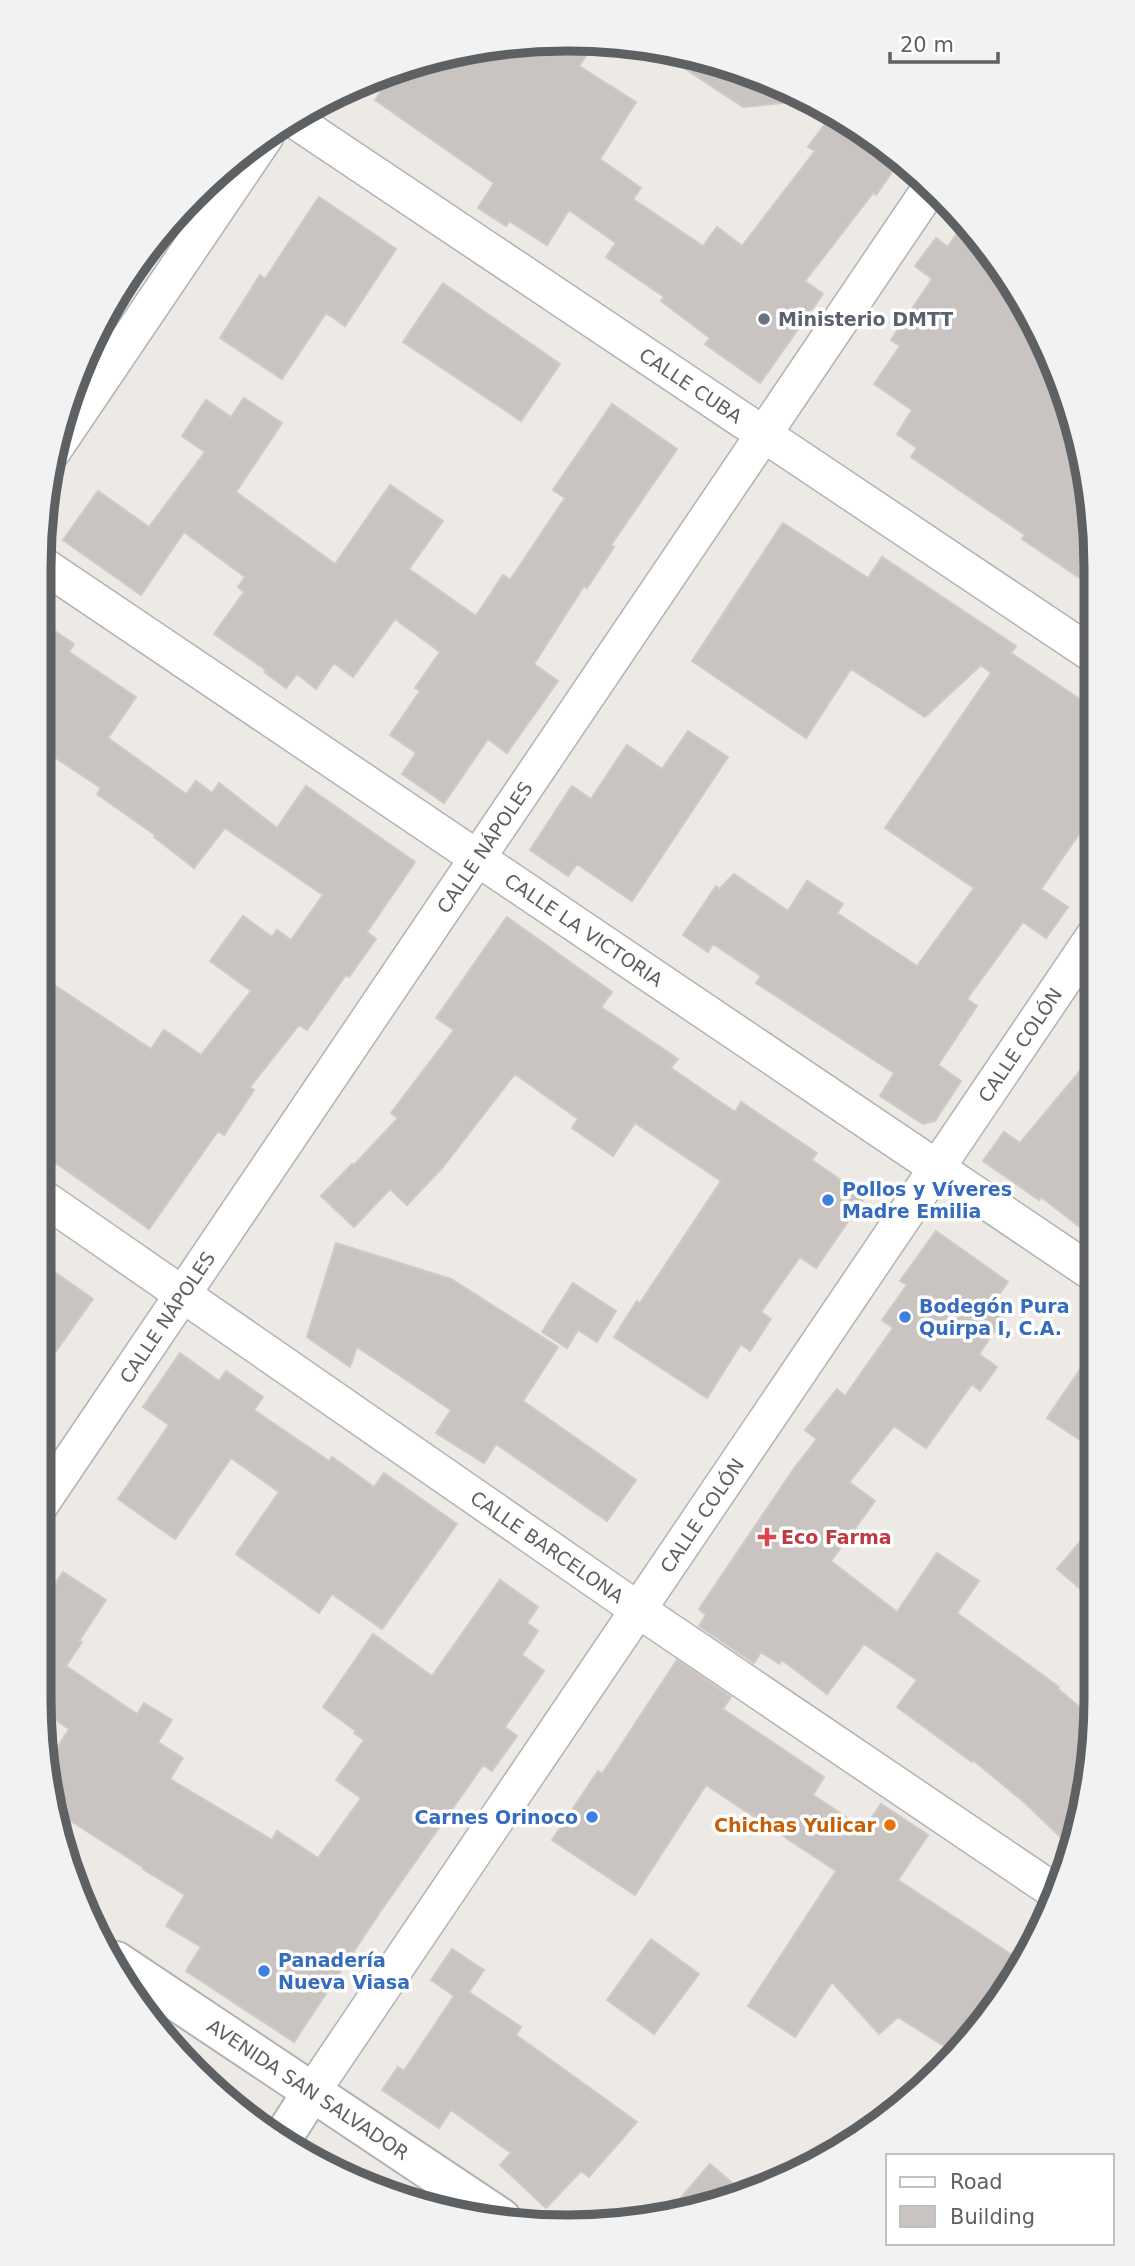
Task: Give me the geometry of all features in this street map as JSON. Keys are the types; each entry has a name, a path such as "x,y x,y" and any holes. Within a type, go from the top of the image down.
{"street":[{"name":"CALLE CUBA","path":"301,125 1084,648"},
{"path":"71,425 249,161"},
{"name":"CALLE NÁPOLES","path":"51,1489 925,195"},
{"name":"CALLE LA VICTORIA","path":"51,570 1084,1267"},
{"name":"CALLE COLÓN","path":"312,2092 1084,950"},
{"name":"CALLE BARCELONA","path":"51,1203 637,1609 1048,1887"},
{"name":"AVENIDA SAN SALVADOR","path":"133,1977 487,2209"},
{"path":"285,2131 312,2092"}],"building":[{"path":"589,52 579,66 636,102 600,159 641,188 633,199 703,246 717,227 742,246 815,151 808,147 827,121 895,168 805,281 823,294 760,383 705,344 710,338 661,301 664,297 606,257 616,243 569,210 547,245 509,221 506,226 478,208 494,183 375,100 387,84 434,68 500,55"},
{"path":"676,63 734,78 792,102 743,107"},
{"path":"319,197 396,249 345,326 326,313 282,379 220,338 260,275 265,279"},
{"path":"959,230 997,280 1015,309 1045,370 1067,434 1074,467 1083,534 1084,581 1022,539 1025,535 911,457 917,448 897,434 912,410 874,384 900,346 891,340 932,279 915,266 936,238 948,247"},
{"path":"443,283 560,364 521,421 403,342"},
{"path":"244,398 282,423 236,492 335,564 390,485 443,521 409,569 476,616 503,575 510,580 565,498 553,490 612,404 677,449 534,664 558,681 507,753 488,739 444,803 402,774 416,753 390,735 420,691 415,688 440,652 395,619 353,677 334,663 316,689 297,674 286,688 264,672 266,670 214,634 244,592 238,587 245,577 184,532 141,595 63,540 98,491 149,527 205,452 182,436 206,400 231,417"},
{"path":"783,523 868,578 882,557 1016,646 1011,653 1084,702 1084,827 1041,889 1068,907 1046,938 1023,922 967,999 977,1006 938,1065 961,1081 935,1121 923,1124 880,1096 894,1073 756,983 761,976 713,944 708,952 683,935 716,886 719,889 734,874 788,911 807,881 843,904 837,913 917,966 974,888 885,828 991,673 981,665 925,717 851,669 806,738 692,661"},
{"path":"51,628 74,644 69,652 136,697 108,738 186,794 196,781 212,793 219,783 277,828 306,786 415,862 367,932 376,939 349,977 346,975 307,1030 299,1025 250,1087 254,1090 224,1135 218,1131 149,1229 56,1163 51,1170 51,983 151,1049 164,1030 201,1055 251,991 210,961 243,916 272,937 277,930 291,940 323,895 225,828 194,868 154,837 155,835 97,794 101,788 51,755"},
{"path":"688,731 728,757 632,901 577,864 568,876 530,850 572,786 591,799 627,745 662,769"},
{"path":"507,917 612,992 601,1007 678,1059 671,1068 735,1112 741,1102 817,1153 812,1160 865,1197 816,1268 800,1257 761,1312 771,1319 750,1351 741,1344 707,1398 614,1337 637,1301 640,1303 721,1181 635,1123 613,1156 572,1128 578,1119 515,1074 442,1168 407,1205 390,1189 354,1227 321,1196 398,1118 391,1113 454,1030 436,1018"},
{"path":"1084,1066 1084,1230 1041,1197 1039,1200 983,1161 1004,1132 1020,1143"},
{"path":"936,1231 1008,1282 998,1296 1012,1306 979,1354 997,1367 980,1391 972,1384 926,1448 894,1426 849,1482 875,1501 831,1561 897,1612 937,1553 979,1581 957,1613 1059,1687 1058,1689 1084,1710 1080,1766 1064,1841 1025,1803 973,1760 972,1762 897,1707 917,1680 864,1644 827,1694 782,1660 779,1664 761,1652 754,1663 699,1626 706,1615 699,1609 795,1467 817,1439 805,1430 837,1389 845,1396 893,1328 882,1320 907,1285 900,1281"},
{"path":"336,1243 451,1279 558,1347 523,1401 636,1480 607,1521 496,1444 484,1463 436,1433 451,1410 357,1347 350,1367 307,1337"},
{"path":"51,1269 93,1299 51,1358"},
{"path":"573,1283 616,1311 597,1342 578,1330 567,1348 542,1332"},
{"path":"180,1353 219,1381 226,1371 263,1397 254,1410 329,1461 332,1457 374,1487 384,1473 457,1524 382,1629 332,1594 319,1613 236,1554 279,1492 231,1458 175,1539 118,1499 169,1425 143,1407"},
{"path":"1084,1364 1084,1443 1047,1418"},
{"path":"1084,1537 1084,1592 1057,1569"},
{"path":"63,1572 106,1600 66,1666 137,1714 144,1703 172,1720 158,1742 183,1758 170,1779 272,1840 277,1831 318,1858 361,1798 336,1780 364,1740 323,1707 373,1634 432,1676 500,1580 538,1607 527,1623 538,1631 522,1655 544,1671 505,1727 517,1736 492,1771 483,1765 380,1912 294,2042 186,1971 201,1947 166,1926 185,1895 65,1817 54,1753 69,1729 52,1717 51,1590"},
{"path":"677,1660 731,1697 723,1709 824,1777 813,1795 864,1829 881,1804 928,1835 898,1880 1015,1957 997,1986 947,2048 898,2017 879,2034 832,1982 795,2037 748,2006 836,1871 706,1785 635,1895 552,1840 598,1771 602,1774"},
{"path":"651,1939 699,1974 654,2034 607,2000"},
{"path":"452,1949 484,1970 469,1992 521,2027 516,2035 637,2122 589,2177 581,2171 546,2208 500,2165 511,2153 451,2110 439,2128 382,2090 398,2067 404,2071 454,1996 431,1980"},
{"path":"710,2164 737,2187 701,2198 676,2203"}],"place":[{"name":"Ministerio DMTT","path":"764,319"},
{"name":"Pollos y Víveres Madre Emilia","path":"828,1200"},
{"name":"Bodegón Pura Quirpa I, C.A.","path":"905,1317"},
{"name":"Eco Farma","path":"767,1537"},
{"name":"Carnes Orinoco","path":"592,1817"},
{"name":"Chichas Yulicar","path":"890,1825"},
{"name":"Panadería Nueva Viasa","path":"264,1971"}]}
